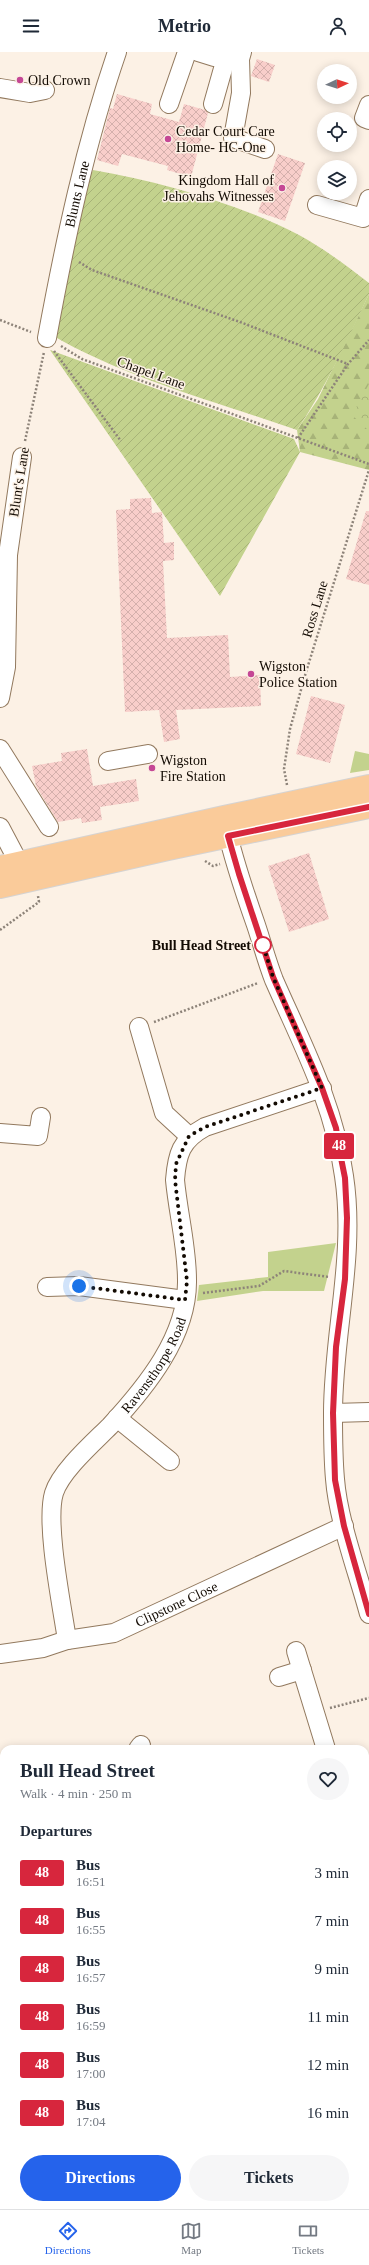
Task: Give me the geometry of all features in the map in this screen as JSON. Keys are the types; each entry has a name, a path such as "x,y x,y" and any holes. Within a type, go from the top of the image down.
{"main road":[{"path":"226,826 291,803 369,786"},
{"path":"0,887 19,873 226,826 369,807"}],"street":[{"name":"Blunts Lane","path":"47,338 62,253 97,109 117,52"},
{"path":"169,104 187,52"},
{"path":"213,104 224,56"},
{"path":"224,56 240,93 233,138 265,149"},
{"path":"0,88 30,93 45,90"},
{"path":"369,105 364,118 369,120"},
{"path":"317,205 362,218 369,199"},
{"name":"Blunt's Lane","path":"0,698 6,667 8,555 22,457"},
{"path":"0,749 49,827"},
{"path":"108,761 148,754"},
{"path":"226,826 239,874 273,977 322,1088 336,1128 345,1178 347,1218 345,1279 336,1347 333,1413 335,1480 344,1526 369,1614"},
{"path":"0,827 19,873"},
{"path":"139,1027 164,1113 189,1136 205,1127 322,1088"},
{"path":"0,1133 38,1136 41,1117"},
{"name":"Ravensthorpe Road","path":"66,1640 51,1525 54,1493 69,1468 117,1418 154,1373 174,1337 185,1300 186,1264 175,1180 176,1164 189,1136"},
{"path":"47,1287 79,1286 185,1300"},
{"path":"333,1413 369,1412"},
{"path":"117,1418 170,1460"},
{"name":"Clipstone Close","path":"0,1654 43,1648 66,1640 114,1633 344,1526"},
{"path":"296,1651 325,1745"},
{"path":"279,1677 302,1670"}],"path":[{"path":"62,253 92,270 240,322 348,364"},
{"name":"Chapel Lane","path":"0,320 47,338 82,358 369,464"},
{"path":"47,338 54,351 121,441"},
{"name":"Blunt's Lane","path":"22,457 47,338"},
{"path":"298,438 348,364 369,340"},
{"name":"Ross Lane","path":"291,803 284,769 290,729 306,672 369,470"},
{"path":"0,930 39,902 19,873"},
{"path":"139,1027 273,977"},
{"path":"185,1300 199,1293 259,1286 284,1271 345,1279"},
{"path":"314,1711 369,1698"}],"green space":[{"path":"93,170 172,187 250,213 308,240 369,283 369,294 344,346 308,414 297,430 170,388 139,376 79,350 50,334 83,192"},
{"path":"369,294 369,470 300,452 297,430 318,399"},
{"path":"50,350 294,439 300,452 220,596"},
{"path":"369,384 369,431 352,415"},
{"path":"355,751 369,754 369,770 350,773"},
{"path":"336,1243 324,1291 263,1291 197,1301 199,1285 268,1277 268,1252"}],"building":[{"path":"257,59 275,65 269,82 251,76"},
{"name":"Cedar Court Care Home- HC-One","path":"117,94 152,104 150,114 179,122 184,104 205,110 208,113 191,177 167,170 168,166 122,154 118,166 97,160 110,108 113,109"},
{"name":"Kingdom Hall of Jehovahs Witnesses","path":"278,154 305,163 285,221 258,212"},
{"path":"151,498 152,513 162,512 164,543 174,542 174,560 163,561 167,638 228,635 230,677 260,675 261,706 176,710 180,739 164,742 159,710 125,712 116,510 130,509 130,499"},
{"path":"366,511 369,511 369,585 346,579"},
{"path":"311,696 345,705 330,763 296,754"},
{"path":"87,749 93,786 136,779 139,801 100,807 102,820 82,823 81,818 58,822 36,786 32,766 62,761 61,753"},
{"path":"309,853 329,919 289,932 268,866"}],"bus line":[{"name":"48","path":"369,807 228,836 273,977 322,1088 336,1128 345,1178 347,1218 345,1279 336,1347 333,1413 335,1480 344,1526 369,1614"}],"place":[{"name":"Old Crown","path":"20,80"},
{"name":"Cedar Court Care Home- HC-One","path":"168,139"},
{"name":"Kingdom Hall of Jehovahs Witnesses","path":"282,188"},
{"name":"Wigston Police Station","path":"251,674"},
{"name":"Wigston Fire Station","path":"152,768"},
{"name":"Bull Head Street","path":"263,945"}],"route":[{"path":"79,1286 185,1300 187,1281 186,1264 175,1180 176,1164 189,1136 205,1127 322,1088 273,977 263,945"}]}
